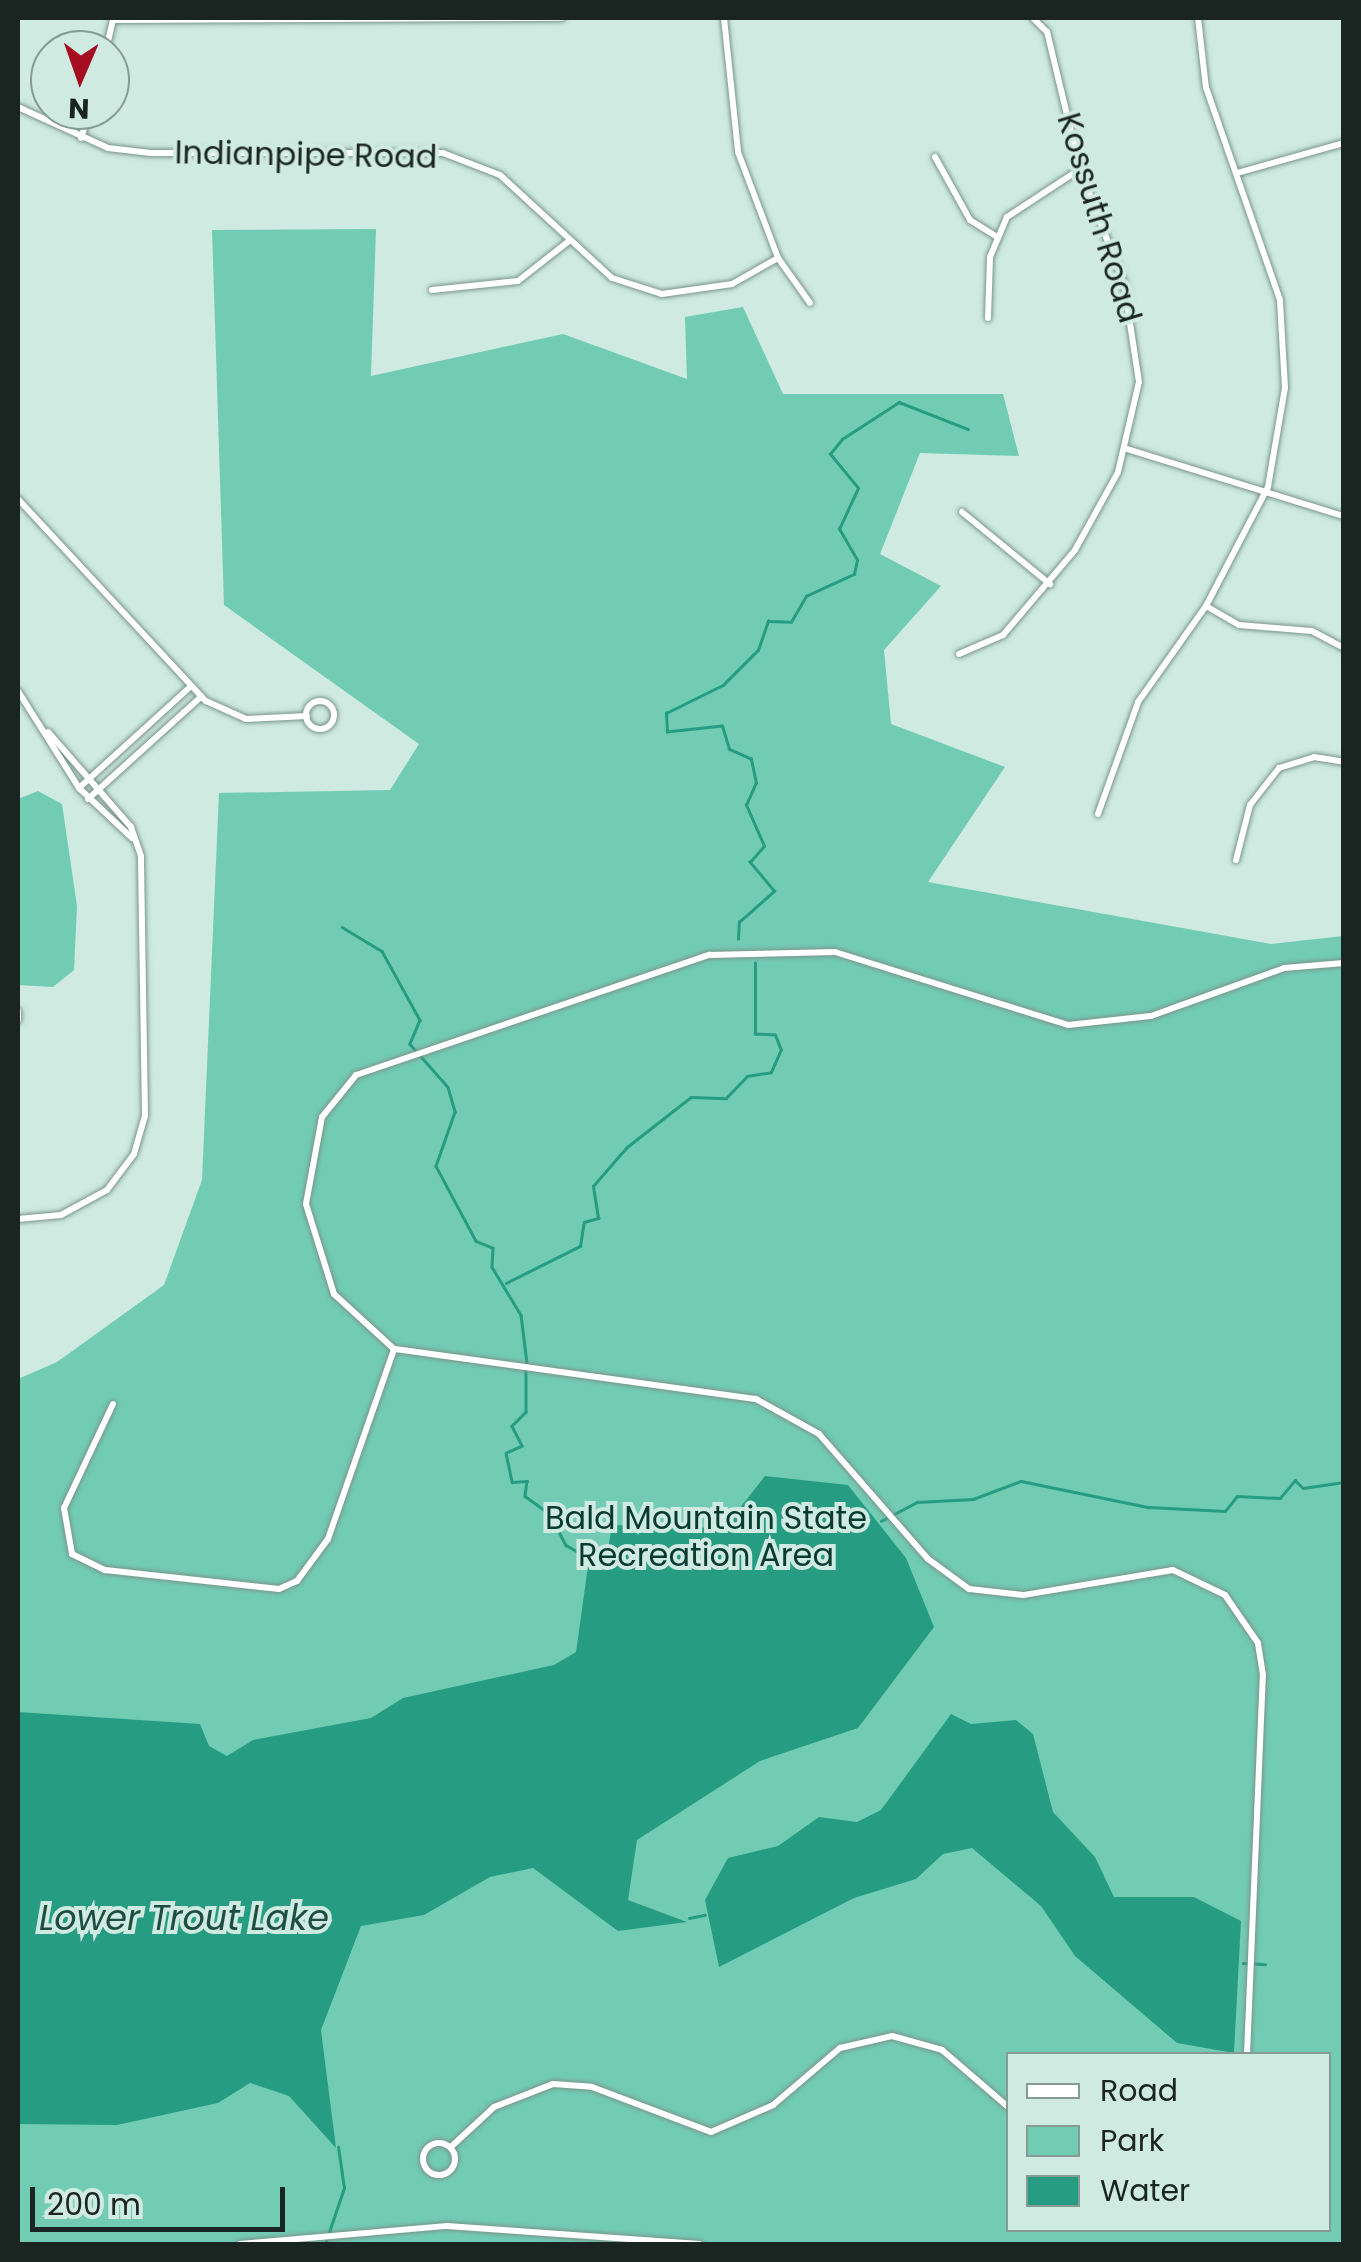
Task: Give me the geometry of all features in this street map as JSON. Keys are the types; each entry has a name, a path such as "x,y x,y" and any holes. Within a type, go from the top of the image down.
{"street":[{"path":"113,19 562,18"},
{"path":"724,18 738,152 778,258 810,303"},
{"name":"Kossuth Road","path":"959,654 1003,635 1050,584 1104,504 1127,449 1139,382 1132,314 1080,169 1047,32 1032,18"},
{"path":"1098,814 1138,702 1206,606 1268,487 1286,388 1284,324 1206,88 1198,18"},
{"name":"Indianpipe Road","path":"18,107 82,138 151,154 443,152 500,175 612,278 678,296 732,284 778,258"},
{"path":"82,138 84,130"},
{"path":"1236,173 1344,143"},
{"path":"935,156 970,220 997,236"},
{"path":"988,318 997,236 1022,200 1080,169"},
{"path":"432,290 518,281 569,241"},
{"path":"1127,449 1268,487 1344,516"},
{"path":"18,499 201,696 246,719 307,716 321,729 334,716 318,702 307,716"},
{"path":"962,512 1050,584"},
{"path":"1206,606 1239,625 1312,632 1344,648"},
{"path":"78,788 191,686"},
{"path":"18,691 133,838 145,876 141,1135 98,1198 61,1214 18,1219"},
{"path":"88,799 201,696"},
{"path":"48,732 78,788 133,838"},
{"path":"1236,860 1250,805 1279,768 1314,757 1344,762"},
{"path":"1247,2052 1263,1676 1258,1644 1225,1596 1173,1570 1023,1594 969,1589 928,1558 818,1434 756,1399 394,1349 334,1294 313,1251 306,1204 322,1117 356,1075 663,969 754,950 835,952 1068,1025 1150,1016 1284,968 1344,964"},
{"path":"18,1011 18,1020"},
{"path":"113,1404 64,1508 72,1554 105,1570 279,1589 297,1581 328,1539 394,1349"},
{"path":"452,2145 450,2171 426,2170 426,2150 452,2145 494,2107 553,2084 592,2087 710,2132 774,2105 840,2048 892,2036 942,2050 1006,2104"},
{"path":"240,2244 447,2226 699,2244"}],"green space":[{"name":"Bald Mountain State Recreation Area","path":"376,229 371,376 563,334 687,379 685,317 743,307 783,394 1003,394 1019,456 920,453 880,554 941,586 884,650 891,724 1005,767 928,882 1271,944 1343,936 1343,2244 18,2244 18,1379 57,1362 164,1285 202,1180 219,793 390,790 419,744 224,605 212,230"},
{"path":"38,791 62,804 77,906 74,970 53,987 18,985 18,799"}],"water":[{"name":"Lower Trout Lake","path":"765,1476 848,1485 906,1558 934,1627 858,1728 760,1761 637,1840 628,1900 687,1922 618,1931 533,1868 490,1877 424,1915 361,1926 321,2030 336,2148 289,2096 250,2083 218,2103 117,2125 18,2124 18,1712 200,1724 209,1746 227,1756 253,1740 371,1718 403,1698 554,1665 576,1652 589,1559 606,1561 612,1525 712,1528 732,1518"},
{"path":"951,1714 971,1724 1016,1720 1033,1734 1053,1812 1095,1857 1114,1897 1194,1897 1241,1921 1234,2052 1177,2043 1075,1956 1041,1906 972,1848 943,1854 916,1879 854,1898 719,1967 705,1900 728,1858 778,1846 819,1817 857,1822 881,1810"}],"waterway":[{"path":"738,939 739,922 774,891 750,862 764,846 746,805 756,783 751,759 729,749 722,726 667,732 666,713 723,685 758,650 768,621 791,622 806,596 854,574 857,560 839,529 858,488 830,454 842,439 899,402 968,429"},
{"path":"342,927 382,951 420,1020 410,1044 448,1087 455,1112 436,1166 476,1241 493,1248 492,1267 521,1315 527,1363"},
{"path":"506,1283 580,1246 584,1222 598,1218 593,1186 627,1147 691,1097 726,1098 747,1076 771,1072 781,1050 775,1035 755,1034 755,963"},
{"path":"526,1371 526,1412 512,1426 522,1446 506,1453 512,1482 527,1481 525,1496 550,1514 566,1545 590,1559"},
{"path":"881,1521 917,1502 973,1499 1021,1481 1148,1507 1225,1511 1237,1496 1280,1498 1295,1480 1303,1488 1344,1482"},
{"path":"689,1918 705,1915"},
{"path":"1243,1963 1265,1964"},
{"path":"325,2244 344,2188 338,2147"}]}
